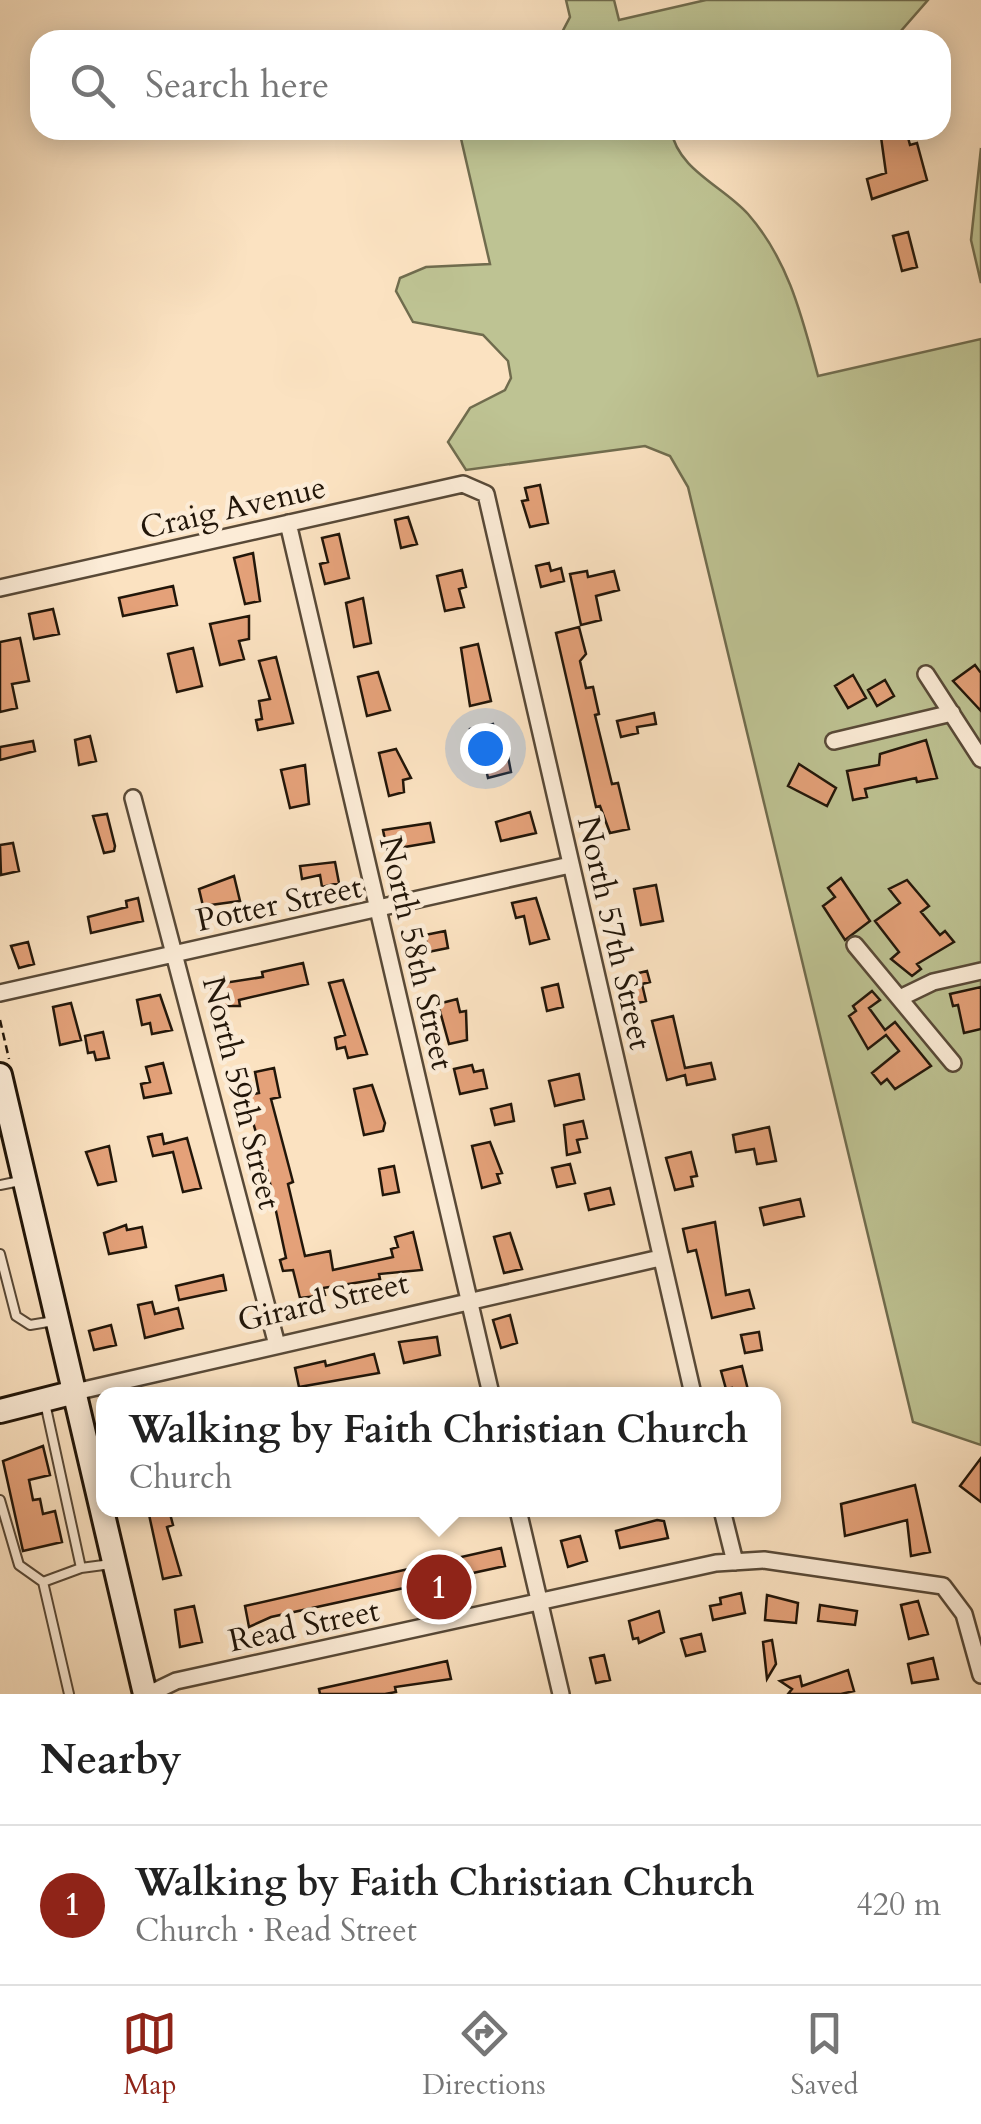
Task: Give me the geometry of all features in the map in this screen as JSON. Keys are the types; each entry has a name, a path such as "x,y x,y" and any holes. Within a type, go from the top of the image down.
{"main road":[{"path":"0,1075 96,1480"},
{"name":"Girard Street","path":"0,1411 76,1392"},
{"path":"105,1517 147,1694"}],"street":[{"name":"Craig Avenue","path":"0,588 463,484 478,487"},
{"name":"North 57th Street","path":"478,487 489,500 692,1387"},
{"name":"North 58th Street","path":"288,524 489,1387"},
{"path":"926,674 981,759"},
{"path":"834,741 952,713"},
{"name":"North 59th Street","path":"133,798 178,954 278,1345"},
{"name":"Potter Street","path":"0,993 570,865"},
{"path":"855,945 902,996 953,1063"},
{"path":"902,996 934,982 981,971"},
{"name":"Girard Street","path":"97,1387 660,1258"},
{"name":"Girard Street","path":"76,1392 96,1387"},
{"path":"520,1517 561,1694"},
{"path":"724,1517 734,1562"},
{"name":"Read Street","path":"147,1694 176,1682 539,1603 734,1562 764,1560 944,1586 964,1614 981,1675"}],"lane":[{"path":"0,1185 24,1180"},
{"path":"0,1254 16,1316 36,1326 59,1320"},
{"path":"44,1400 81,1568"},
{"path":"0,1500 19,1565 43,1582 69,1694"},
{"path":"43,1582 81,1568 115,1563"}],"green space":[{"path":"566,0 614,0 619,20 706,0 928,0 902,30 563,30 570,17"},
{"path":"461,140 674,140 692,167 748,214 774,251 792,290 818,376 981,339 981,1445 913,1422 688,487 670,456 645,446 466,470 448,442 470,408 505,390 511,378 508,361 483,335 413,322 396,291 400,278 426,267 490,264"},
{"path":"981,148 981,283 971,240"}],"building":[{"path":"881,140 917,143 927,180 872,199 867,179 886,173"},
{"path":"908,232 917,267 902,271 893,236"},
{"path":"540,485 548,523 530,527 522,501 528,500 525,488"},
{"path":"408,517 417,544 401,548 395,520"},
{"path":"339,534 349,578 325,584 320,564 328,562 322,538"},
{"path":"253,553 260,601 245,604 234,558"},
{"path":"549,563 551,571 561,568 564,581 541,587 536,566"},
{"path":"462,570 466,587 459,589 464,607 445,611 437,576"},
{"path":"587,571 588,577 614,571 619,590 596,596 601,620 581,625 570,574"},
{"path":"173,586 177,605 123,616 119,598"},
{"path":"363,598 371,643 354,647 346,603"},
{"path":"53,609 59,634 34,639 29,614"},
{"path":"249,616 249,639 239,641 244,659 220,665 210,624"},
{"path":"579,627 586,654 580,661 586,688 593,687 599,714 595,715 612,784 618,783 629,829 610,833 600,806 596,807 556,633"},
{"path":"20,638 29,681 12,684 17,708 0,712 0,642"},
{"path":"478,644 491,701 470,706 461,648"},
{"path":"193,648 202,686 177,692 168,654"},
{"path":"276,657 293,723 258,730 256,720 262,719 259,701 270,699 259,661"},
{"path":"975,665 981,673 981,711 953,681"},
{"path":"378,672 390,710 367,716 358,677"},
{"path":"853,675 866,698 848,708 835,686"},
{"path":"885,680 894,696 877,706 868,690"},
{"path":"654,713 656,724 637,727 638,733 621,737 617,721"},
{"path":"493,724 498,748 506,746 511,772 488,778 484,761 475,763 470,729"},
{"path":"90,736 96,761 79,765 75,740"},
{"path":"926,740 937,778 917,782 916,778 865,789 867,797 853,800 847,771 879,765 880,754"},
{"path":"33,741 35,751 0,760 0,747"},
{"path":"396,749 411,778 403,780 404,792 389,796 379,753"},
{"path":"799,764 836,788 827,806 788,786"},
{"path":"305,765 309,804 290,808 281,770"},
{"path":"530,812 536,833 501,841 496,822"},
{"path":"107,814 115,846 114,851 104,853 93,816"},
{"path":"430,823 434,842 387,850 383,830"},
{"path":"13,843 19,871 1,875 0,845"},
{"path":"335,862 339,883 322,887 320,875 302,879 300,866"},
{"path":"234,876 240,901 203,906 199,889"},
{"path":"841,878 870,921 845,940 823,906 835,897 828,888"},
{"path":"907,880 929,906 921,912 940,935 945,931 954,942 917,964 921,969 912,976 891,959 899,952 875,921 900,903 889,889"},
{"path":"656,885 663,921 641,925 634,889"},
{"path":"138,898 143,921 91,933 88,917 127,907 126,901"},
{"path":"536,898 549,939 530,944 524,916 516,918 512,903"},
{"path":"445,931 448,948 428,952 425,935"},
{"path":"28,942 34,964 19,968 11,946"},
{"path":"303,963 308,984 239,1000 240,1006 215,1006 211,985 263,977 262,972"},
{"path":"647,971 650,982 642,984 646,1001 633,1004 626,976"},
{"path":"343,980 367,1054 348,1058 345,1047 337,1049 335,1038 345,1035 329,983"},
{"path":"558,984 563,1007 547,1011 542,988"},
{"path":"981,987 981,1029 964,1033 958,1005 953,1006 950,994"},
{"path":"872,991 880,1000 869,1008 885,1030 895,1022 931,1066 895,1089 887,1079 881,1084 872,1073 899,1051 886,1035 868,1049 849,1016 856,1011 853,1006"},
{"path":"160,995 172,1030 152,1034 150,1023 142,1025 137,1000"},
{"path":"457,999 460,1012 466,1011 467,1040 449,1044 438,1004"},
{"path":"71,1003 81,1040 60,1045 53,1007"},
{"path":"673,1016 685,1068 711,1063 715,1079 687,1085 685,1075 667,1080 652,1021"},
{"path":"103,1032 109,1058 96,1060 94,1052 88,1053 85,1036"},
{"path":"163,1063 171,1093 144,1098 141,1084 150,1082 146,1067"},
{"path":"472,1065 474,1072 483,1070 487,1088 460,1094 454,1069"},
{"path":"274,1068 280,1097 271,1099 293,1182 288,1184 305,1256 330,1251 333,1270 393,1257 391,1249 398,1247 395,1237 413,1232 422,1270 379,1274 380,1279 323,1288 325,1295 300,1298 293,1270 283,1271 280,1260 286,1258 267,1169 245,1096 259,1093 255,1072"},
{"path":"579,1074 584,1099 555,1106 549,1081"},
{"path":"372,1085 385,1123 383,1131 364,1135 354,1089"},
{"path":"511,1104 514,1121 495,1125 491,1109"},
{"path":"583,1121 587,1138 577,1140 580,1152 567,1155 564,1125"},
{"path":"769,1127 776,1161 757,1164 754,1149 736,1152 733,1135"},
{"path":"162,1134 164,1144 187,1138 201,1188 183,1192 173,1152 153,1156 148,1137"},
{"path":"490,1142 502,1173 497,1174 500,1183 482,1188 472,1146"},
{"path":"109,1146 116,1181 98,1185 86,1152"},
{"path":"691,1152 697,1176 691,1177 693,1186 675,1190 666,1158"},
{"path":"570,1164 575,1183 557,1187 552,1168"},
{"path":"394,1166 399,1192 383,1195 379,1169"},
{"path":"610,1188 614,1204 589,1210 585,1194"},
{"path":"800,1199 804,1216 764,1225 760,1208"},
{"path":"715,1222 726,1295 749,1290 754,1308 712,1318 696,1250 688,1252 683,1229"},
{"path":"126,1225 127,1230 142,1227 146,1247 109,1254 104,1233"},
{"path":"510,1233 522,1269 504,1273 494,1237"},
{"path":"223,1275 226,1290 179,1300 176,1286"},
{"path":"152,1302 155,1314 178,1308 183,1328 145,1338 138,1305"},
{"path":"510,1315 517,1343 501,1348 493,1320"},
{"path":"111,1325 116,1345 94,1350 89,1331"},
{"path":"759,1332 762,1350 745,1353 741,1335"},
{"path":"437,1337 440,1355 404,1363 399,1342"},
{"path":"374,1354 379,1373 299,1387 295,1368 325,1361 326,1366"},
{"path":"742,1366 747,1387 725,1387 721,1371"},
{"path":"43,1446 50,1475 29,1480 33,1500 40,1499 43,1514 55,1511 62,1542 23,1551 3,1461"},
{"path":"981,1458 981,1502 960,1486"},
{"path":"915,1485 930,1552 911,1556 907,1520 845,1536 841,1504"},
{"path":"150,1517 171,1517 173,1525 167,1527 181,1575 163,1579"},
{"path":"664,1521 668,1538 620,1548 616,1531"},
{"path":"580,1536 587,1561 568,1567 561,1541"},
{"path":"501,1548 505,1566 271,1617 249,1627 245,1606"},
{"path":"741,1593 745,1613 713,1620 710,1606 721,1604 720,1598"},
{"path":"767,1595 798,1603 796,1623 765,1620"},
{"path":"918,1601 928,1634 909,1639 901,1605"},
{"path":"820,1605 857,1611 855,1625 818,1621"},
{"path":"194,1606 202,1642 180,1647 175,1610"},
{"path":"659,1611 664,1632 639,1643 638,1638 633,1639 629,1621"},
{"path":"701,1634 705,1651 686,1656 681,1639"},
{"path":"772,1640 776,1664 767,1679 763,1642"},
{"path":"604,1655 610,1680 596,1683 590,1658"},
{"path":"933,1658 938,1679 912,1683 908,1664"},
{"path":"447,1661 451,1679 395,1687 396,1692 385,1694 320,1694 319,1689"},
{"path":"848,1670 854,1691 841,1694 788,1694 792,1689 780,1681 800,1676 802,1686"}],"place":[{"name":"Walking by Faith Christian Church","path":"439,1587"}]}
